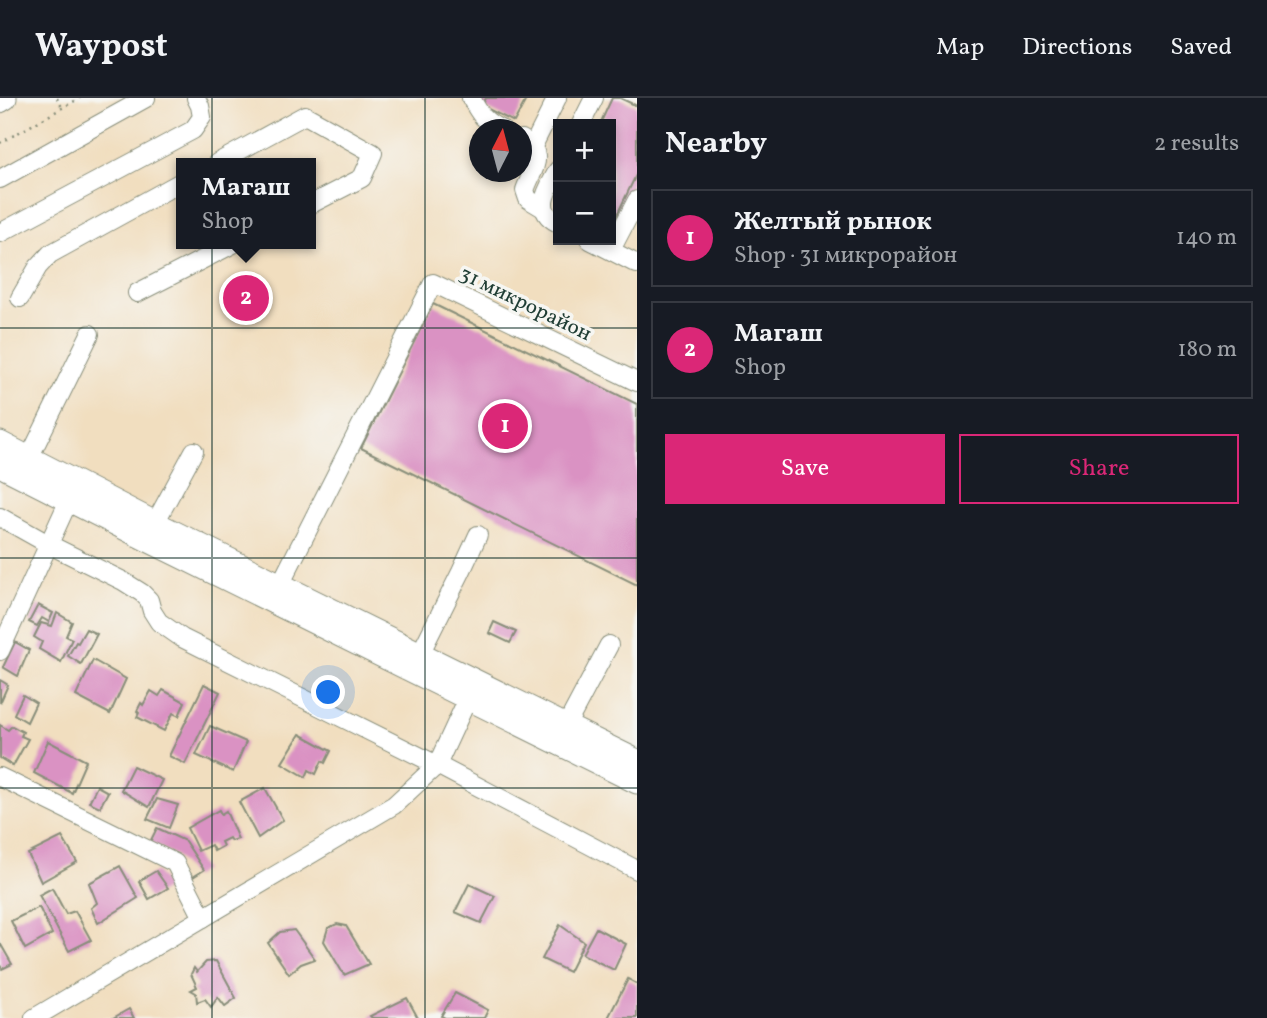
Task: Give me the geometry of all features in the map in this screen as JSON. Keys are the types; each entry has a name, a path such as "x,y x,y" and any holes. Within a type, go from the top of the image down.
{"main road":[{"path":"0,101 5,98"},
{"path":"0,443 29,458 73,491 468,698 637,782"},
{"path":"0,465 155,523 637,761"}],"street":[{"path":"0,179 146,98"},
{"path":"0,233 193,130 202,117 196,98"},
{"path":"471,98 484,119"},
{"path":"532,136 557,98"},
{"path":"584,119 594,98"},
{"path":"226,158 305,115 373,153 362,178 316,201"},
{"path":"532,147 536,151 537,160 532,172"},
{"path":"543,208 544,197 553,180"},
{"path":"528,182 525,190 528,199 543,208 553,220"},
{"path":"20,298 38,267 50,254 176,186"},
{"path":"611,250 637,200"},
{"path":"600,245 637,264"},
{"path":"137,293 223,249"},
{"name":"31 микрорайон","path":"280,585 433,283 637,382"},
{"path":"29,458 90,334"},
{"path":"155,523 194,451"},
{"path":"0,651 73,491"},
{"path":"0,517 142,593 149,600 159,622 182,638 437,765 637,870"},
{"path":"420,654 478,535"},
{"path":"566,726 609,645"},
{"path":"34,1018 394,804 437,765 468,698"},
{"path":"0,777 175,863 204,918"}],"path":[{"path":"57,98 62,108"},
{"path":"0,143 80,98"}],"building":[{"path":"486,98 527,98 516,119 508,119 482,106"},
{"path":"612,98 620,98 637,106 637,173 616,217 616,119 602,119"},
{"path":"433,304 637,404 637,585 361,448"},
{"path":"38,605 53,613 49,622 42,618 37,626 29,622"},
{"path":"57,613 72,622 66,636 72,639 61,662 39,649 42,642 34,637 41,623 52,626"},
{"path":"494,622 516,632 510,643 489,633"},
{"path":"86,629 97,634 81,664 68,656"},
{"path":"15,642 29,650 18,676 3,667"},
{"path":"93,660 126,679 110,714 76,696"},
{"path":"0,680 8,685 0,703"},
{"path":"204,684 220,692 185,764 169,756"},
{"path":"163,690 185,702 179,716 173,713 164,731 137,717 141,703 143,705 151,691 159,696"},
{"path":"23,695 36,703 27,722 14,714"},
{"path":"0,725 8,730 12,726 23,732 21,736 28,739 13,766 0,758"},
{"path":"210,726 246,742 233,772 196,755"},
{"path":"300,734 331,751 316,774 309,770 306,777 282,763"},
{"path":"48,741 86,761 72,793 34,773"},
{"path":"133,766 162,780 149,807 121,790"},
{"path":"97,786 108,792 100,807 89,802"},
{"path":"265,788 283,820 258,838 239,802"},
{"path":"157,799 178,805 169,828 147,819"},
{"path":"219,810 221,814 226,811 238,839 231,841 229,838 221,842 223,846 214,851 211,845 198,851 187,828"},
{"path":"157,828 185,841 204,870 193,877 176,856 150,842"},
{"path":"62,837 77,862 41,882 28,854"},
{"path":"120,866 138,898 98,923 91,908 97,903 89,883"},
{"path":"156,871 168,888 149,899 139,881"},
{"path":"469,884 495,896 481,923 455,912"},
{"path":"52,888 66,914 75,911 91,940 69,951 39,895"},
{"path":"39,907 52,934 25,949 11,921"},
{"path":"337,924 346,926 369,964 344,975 324,941 328,928"},
{"path":"560,925 584,942 569,972 542,959"},
{"path":"596,928 626,944 614,970 582,954"},
{"path":"294,930 315,959 301,964 289,974 268,943 280,932"},
{"path":"0,943 12,964 2,969 0,965"},
{"path":"216,961 236,998 225,1006 218,997 211,1007 205,999 197,1002 196,993 191,990 197,987 191,974 194,968 197,972 206,962"},
{"path":"628,979 637,984 637,1018 608,1018"},
{"path":"455,993 488,1010 484,1018 441,1016"},
{"path":"407,998 418,1018 370,1016"},
{"path":"129,1009 134,1018 113,1018"}],"place":[{"name":"Магаш","path":"246,298"},
{"name":"Желтый рынок","path":"505,426"}]}
